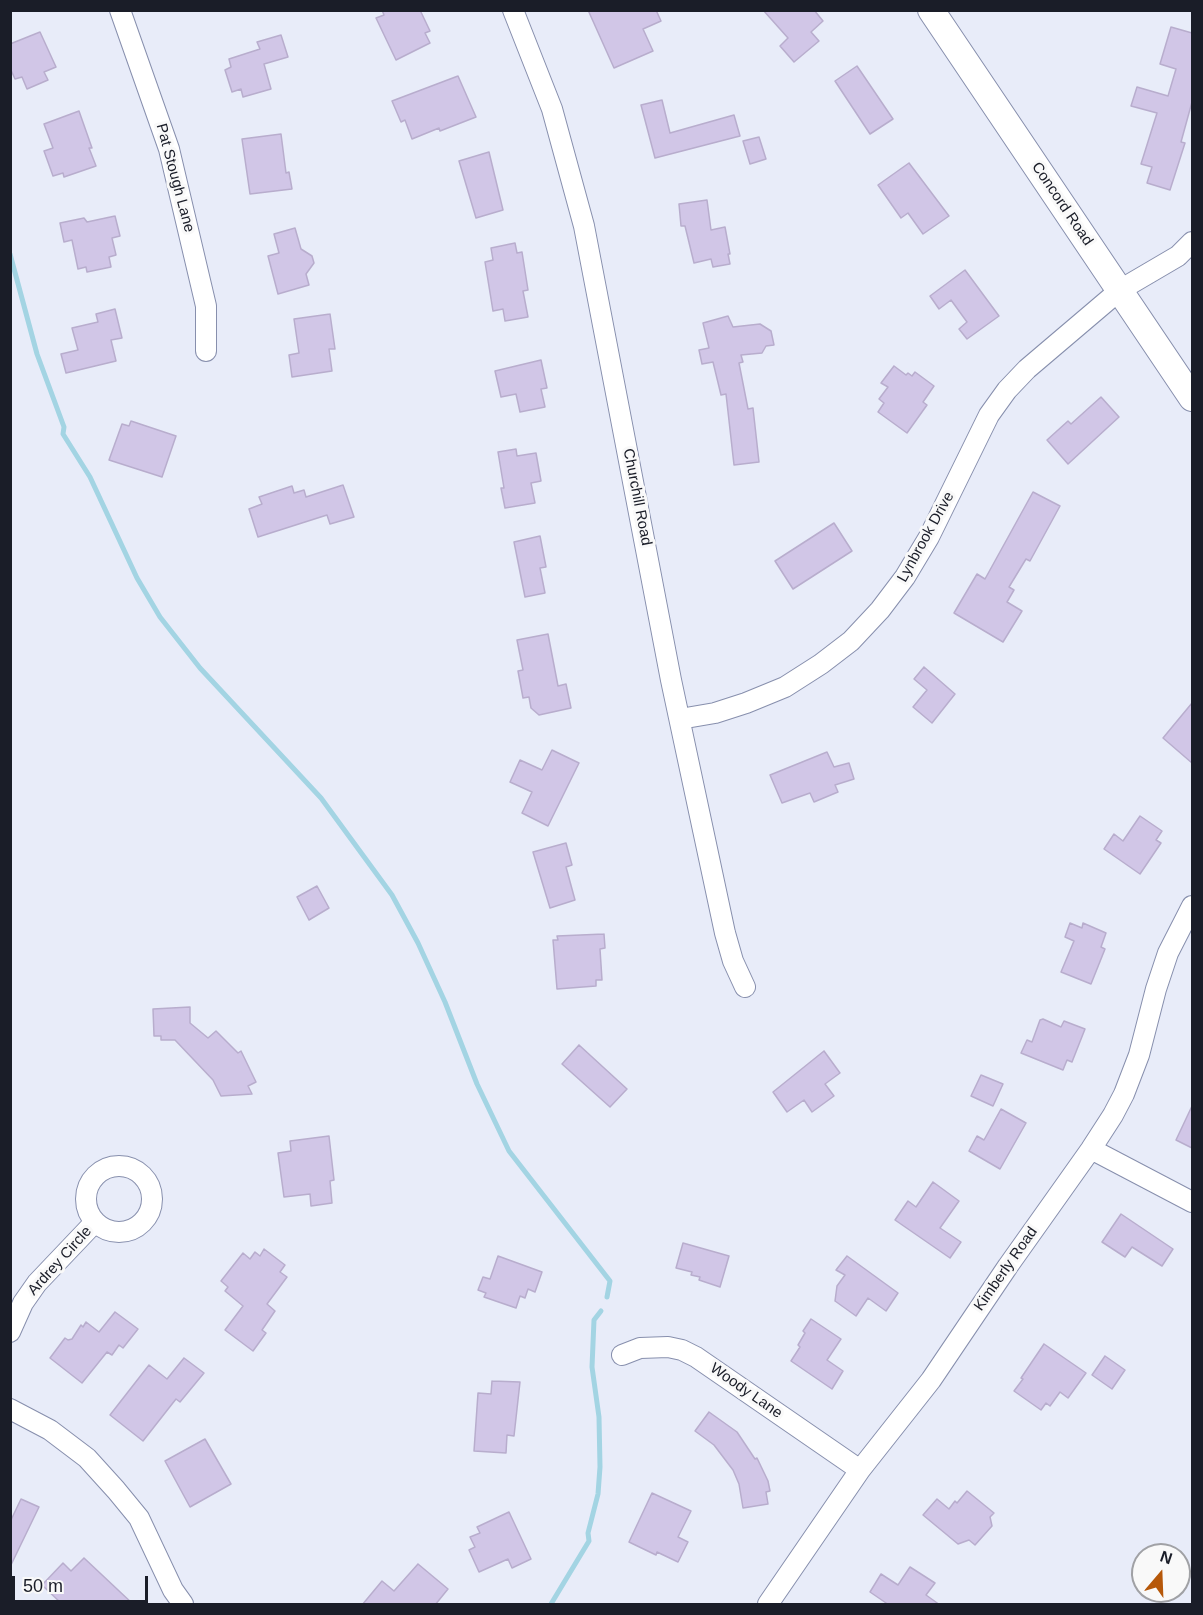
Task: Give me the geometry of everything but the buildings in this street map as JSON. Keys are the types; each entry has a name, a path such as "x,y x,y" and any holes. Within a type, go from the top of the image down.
{"main road":[{"name":"Concord Road","path":"931,10 1192,398"}],"street":[{"name":"Pat Stough Lane","path":"120,10 169,149 206,306 206,351"},
{"name":"Churchill Road","path":"513,10 552,109 584,226 680,719 725,933 733,961 745,987"},
{"name":"Lynbrook Drive","path":"680,719 715,713 784,687 821,664 851,641 880,610 905,577 929,537 989,415 1008,390 1027,369 1120,290 1178,256 1192,242"},
{"name":"Kimberly Road","path":"768,1605 860,1470 931,1380 1091,1149 1124,1094 1139,1055 1168,953 1192,906"},
{"path":"1091,1149 1192,1202"},
{"name":"Ardrey Circle","path":"10,1332 23,1303 37,1283 95,1222"},
{"name":"Woody Lane","path":"622,1355 640,1348 668,1347 682,1350 696,1357 860,1470"},
{"path":"10,1409 50,1430 87,1458 116,1490 138,1518 173,1590 183,1605"}],"waterway":[{"path":"10,254 37,354 64,427 63,434 90,477 137,578 160,617 200,668 321,798 392,895 418,943 445,1002 477,1084 509,1151 610,1281 607,1297"},
{"path":"551,1604 589,1541 588,1533 598,1494 599,1417 592,1367 594,1320 601,1311"}]}
